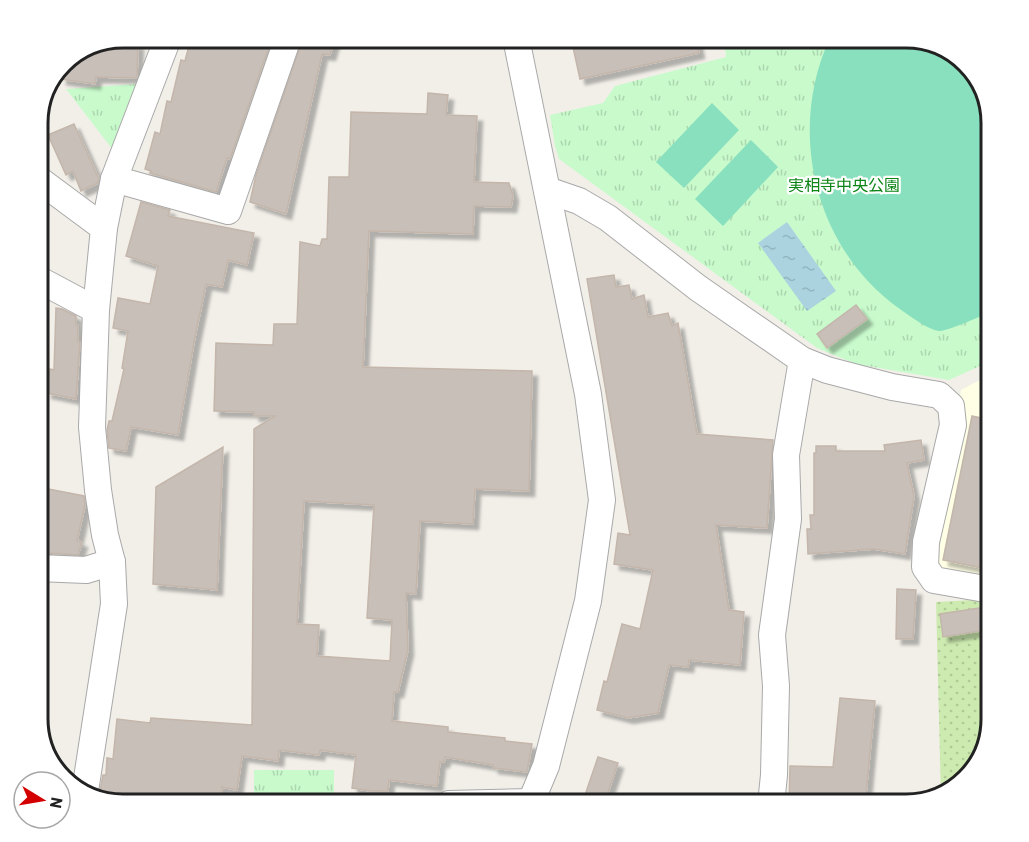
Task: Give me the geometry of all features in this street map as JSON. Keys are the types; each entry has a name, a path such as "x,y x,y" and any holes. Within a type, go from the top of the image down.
{"street":[{"path":"86,784 114,604 112,562 98,490 92,427 96,310 104,228 114,179 164,48"},
{"path":"114,179 228,211 285,48"},
{"path":"518,48 588,394 602,500 588,601 546,766 535,794"},
{"path":"48,186 104,228"},
{"path":"547,190 579,201 608,218 698,288 802,360 827,370 892,387 939,395 951,406 953,425 926,542 926,567 934,580 981,588"},
{"path":"48,284 96,310"},
{"path":"772,794 776,686 772,635 788,519 786,455 802,360"},
{"path":"48,568 86,570 112,562"}],"shaded area":[{"path":"981,379 981,581 936,574 961,390"}],"green space":[{"name":"実相寺中央公園","path":"725,48 921,49 944,58 966,77 980,108 981,123 981,366 949,380 856,364 817,348 559,159 550,115 603,103 615,86 726,57"},
{"path":"826,48 906,48 921,49 944,58 966,77 980,108 981,123 981,316 945,330 930,328 897,307 869,282 845,252 828,219 816,184 810,147 811,110 817,73"},
{"path":"138,84 113,150 66,89"},
{"path":"712,103 739,130 684,188 656,162"},
{"path":"751,140 778,167 723,226 695,199"},
{"path":"981,600 980,734 971,757 962,769 941,785 936,602"},
{"path":"254,770 334,770 334,794 254,794"}],"water":[{"path":"787,222 836,291 807,311 758,243"}],"building":[{"path":"138,48 137,78 96,77 95,84 62,79 73,67 94,54 108,49"},
{"path":"188,48 269,48 230,159 227,158 216,192 150,173 151,171 145,169 155,132 160,134 167,101 171,102 181,60 185,61"},
{"path":"300,48 332,48 330,55 322,54 286,214 250,202 256,175"},
{"path":"573,48 698,48 699,53 580,79"},
{"path":"428,93 448,95 446,115 477,116 474,182 509,183 513,196 511,207 474,206 473,234 369,231 363,367 532,371 529,491 475,489 473,524 420,521 416,594 406,593 408,650 398,692 394,692 392,721 448,727 448,732 505,738 505,741 532,744 527,772 493,768 493,765 445,757 444,762 440,762 437,786 389,780 388,791 371,791 352,788 356,755 320,750 319,755 279,750 278,761 242,756 237,790 222,787 222,794 123,794 100,790 103,775 106,775 107,758 113,759 117,719 150,723 151,718 252,725 254,429 275,416 254,416 254,412 214,411 216,343 273,345 274,324 297,324 300,242 320,246 322,239 327,239 329,177 349,177 351,112 427,114","holes":["304,501 374,505 367,618 392,620 390,661 317,656 319,625 297,624"]},
{"path":"74,124 99,179 98,183 81,191 73,171 66,175 48,135"},
{"path":"141,202 170,210 168,216 254,233 247,265 228,260 222,287 206,284 178,435 131,427 126,451 109,448 107,430 109,421 112,421 124,369 122,368 128,331 113,328 118,298 150,304 158,266 126,256"},
{"path":"614,275 616,287 629,285 632,299 644,295 648,317 668,313 672,326 678,323 697,434 773,440 767,528 716,525 729,610 744,612 740,665 689,660 688,667 669,665 658,713 628,718 597,710 622,624 640,629 653,570 614,564 618,533 630,535 587,279"},
{"path":"856,305 867,319 827,348 817,334"},
{"path":"56,308 76,316 76,325 78,325 78,342 80,342 76,399 48,393 50,369 54,370"},
{"path":"972,416 981,418 981,568 943,560"},
{"path":"921,440 924,460 907,463 914,496 905,554 874,549 808,554 807,529 811,529 810,515 814,515 816,446 836,446 836,451 885,451 884,445"},
{"path":"223,447 217,590 153,584 156,487"},
{"path":"48,489 84,496 85,505 77,541 82,542 78,555 48,553"},
{"path":"897,589 916,590 913,639 896,639"},
{"path":"981,608 981,631 943,637 940,614"},
{"path":"840,698 875,701 866,794 789,794 790,766 833,767"},
{"path":"598,757 618,763 607,794 585,794"}]}
